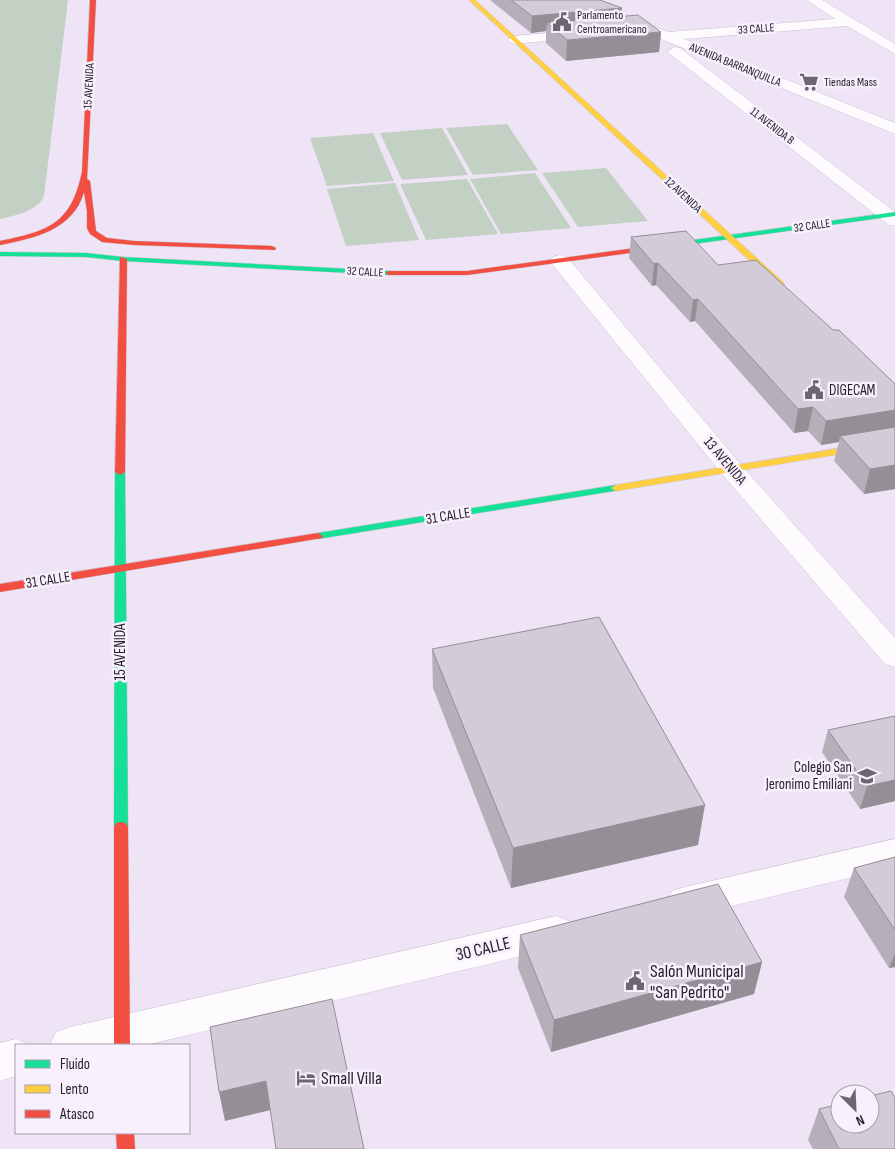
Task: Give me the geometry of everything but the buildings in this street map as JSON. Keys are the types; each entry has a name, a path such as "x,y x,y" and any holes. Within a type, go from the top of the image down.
{"main road":[{"name":"15 AVENIDA","path":"85,172 92,0"},
{"name":"12 AVENIDA","path":"472,0 786,290"},
{"path":"67,195 85,172"},
{"path":"0,243 45,231 66,219 80,197 85,172"},
{"path":"85,172 91,211 91,228 93,232 105,240 134,244 276,249 127,250 86,255"},
{"name":"32 CALLE","path":"0,254 86,255 123,259 423,274 467,273 728,237 892,217"},
{"name":"32 CALLE","path":"513,255 610,244 728,237"},
{"name":"15 AVENIDA","path":"122,1039 119,569 123,259"},
{"name":"31 CALLE","path":"0,588 895,442"},
{"path":"125,1134 126,1149"}],"street":[{"name":"AVENIDA BARRANQUILLA","path":"576,0 895,128"},
{"path":"813,0 895,50"},
{"name":"33 CALLE","path":"617,32 652,32 849,22"},
{"name":"11 AVENIDA B","path":"652,32 892,217"},
{"path":"514,40 598,33"},
{"name":"13 AVENIDA","path":"560,261 732,470 895,657"},
{"path":"653,909 895,853"},
{"name":"30 CALLE","path":"79,1044 122,1039 586,925"},
{"path":"0,1062 15,1058"}],"shaded area":[{"path":"0,0 68,0 44,196 37,206 0,219"},
{"path":"507,124 538,170 473,175 446,128"},
{"path":"442,128 468,175 402,180 380,133"},
{"path":"373,133 394,181 327,186 310,138"},
{"path":"606,168 648,221 578,227 542,173"},
{"path":"535,173 571,228 501,234 470,179"},
{"path":"467,179 498,234 426,240 400,184"},
{"path":"395,183 419,240 346,246 327,189"}],"traffic: fast":[{"path":"679,244 895,214"},
{"path":"0,254 86,255 123,259 389,273"},
{"path":"120,472 121,827"},
{"path":"318,536 616,488"}],"traffic: slow":[{"path":"472,0 781,285"},
{"path":"616,488 895,442"}],"traffic: jam":[{"path":"0,243 44,232 54,227 71,212 77,202 85,172 93,0"},
{"path":"86,181 91,211 91,228 93,232 105,240 134,243 272,248"},
{"path":"389,273 467,273 679,244"},
{"path":"120,472 123,259"},
{"path":"0,588 318,536"},
{"path":"121,827 122,1044"},
{"path":"125,1134 126,1149"}],"place":[{"name":"Parlamento Centroamericano","path":"562,22"},
{"name":"Tiendas Mass","path":"809,82"},
{"name":"DIGECAM","path":"814,390"},
{"name":"Colegio San Jeronimo Emiliani","path":"867,776"},
{"name":"Salón Municipal \"San Pedrito\"","path":"635,981"},
{"name":"Small Villa","path":"306,1078"}]}
